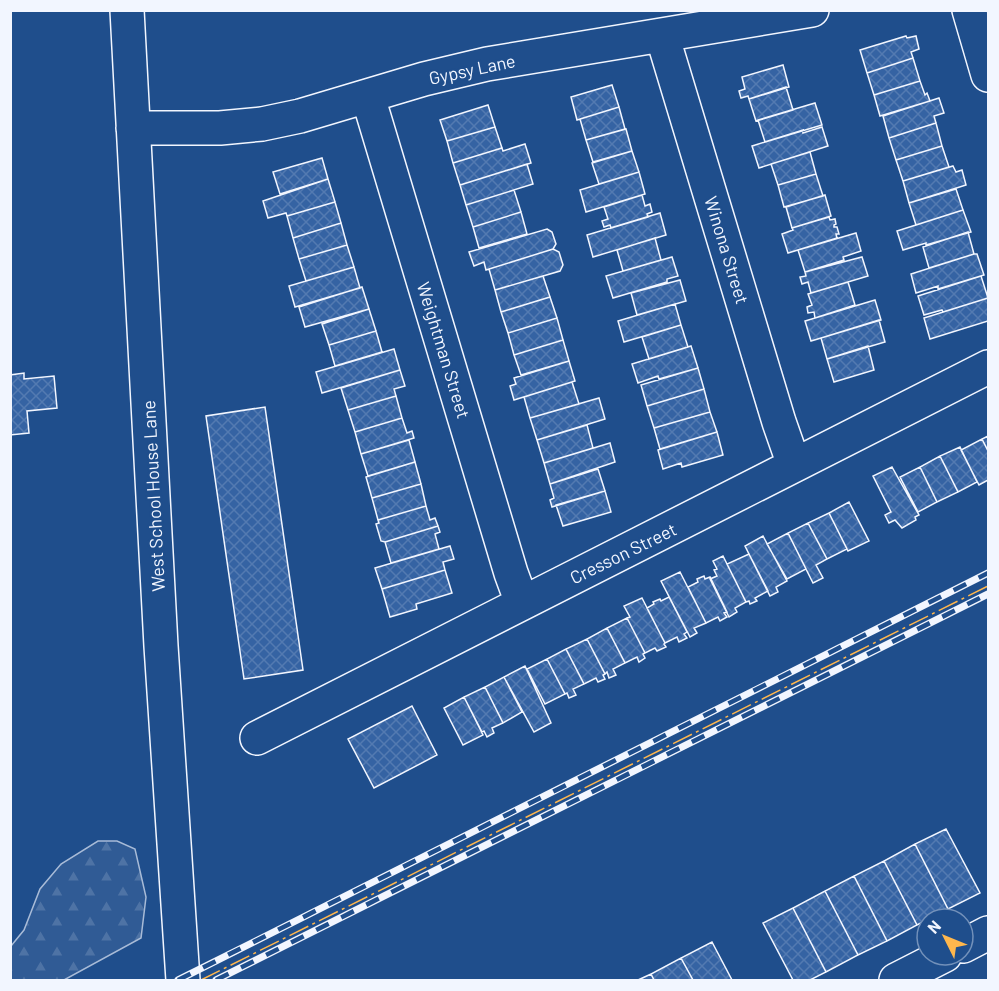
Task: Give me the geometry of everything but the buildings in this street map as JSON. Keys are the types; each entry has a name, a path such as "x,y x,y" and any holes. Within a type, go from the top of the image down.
{"street":[{"name":"West School House Lane","path":"127,10 161,646 183,981"},
{"name":"Gypsy Lane","path":"133,128 220,128 262,124 487,64 812,10"},
{"path":"969,10 988,75"},
{"name":"Winona Street","path":"662,35 794,465"},
{"name":"Weightman Street","path":"368,97 522,603"},
{"name":"Cresson Street","path":"256,738 988,367"},
{"path":"896,981 922,967"}],"green space":[{"path":"98,841 117,841 135,849 146,897 141,938 64,980 11,980 11,946 24,930 40,889 61,864"}],"railway":[{"path":"178,980 988,573"},
{"path":"216,980 988,594"}],"power":[{"path":"201,980 988,586"}]}
